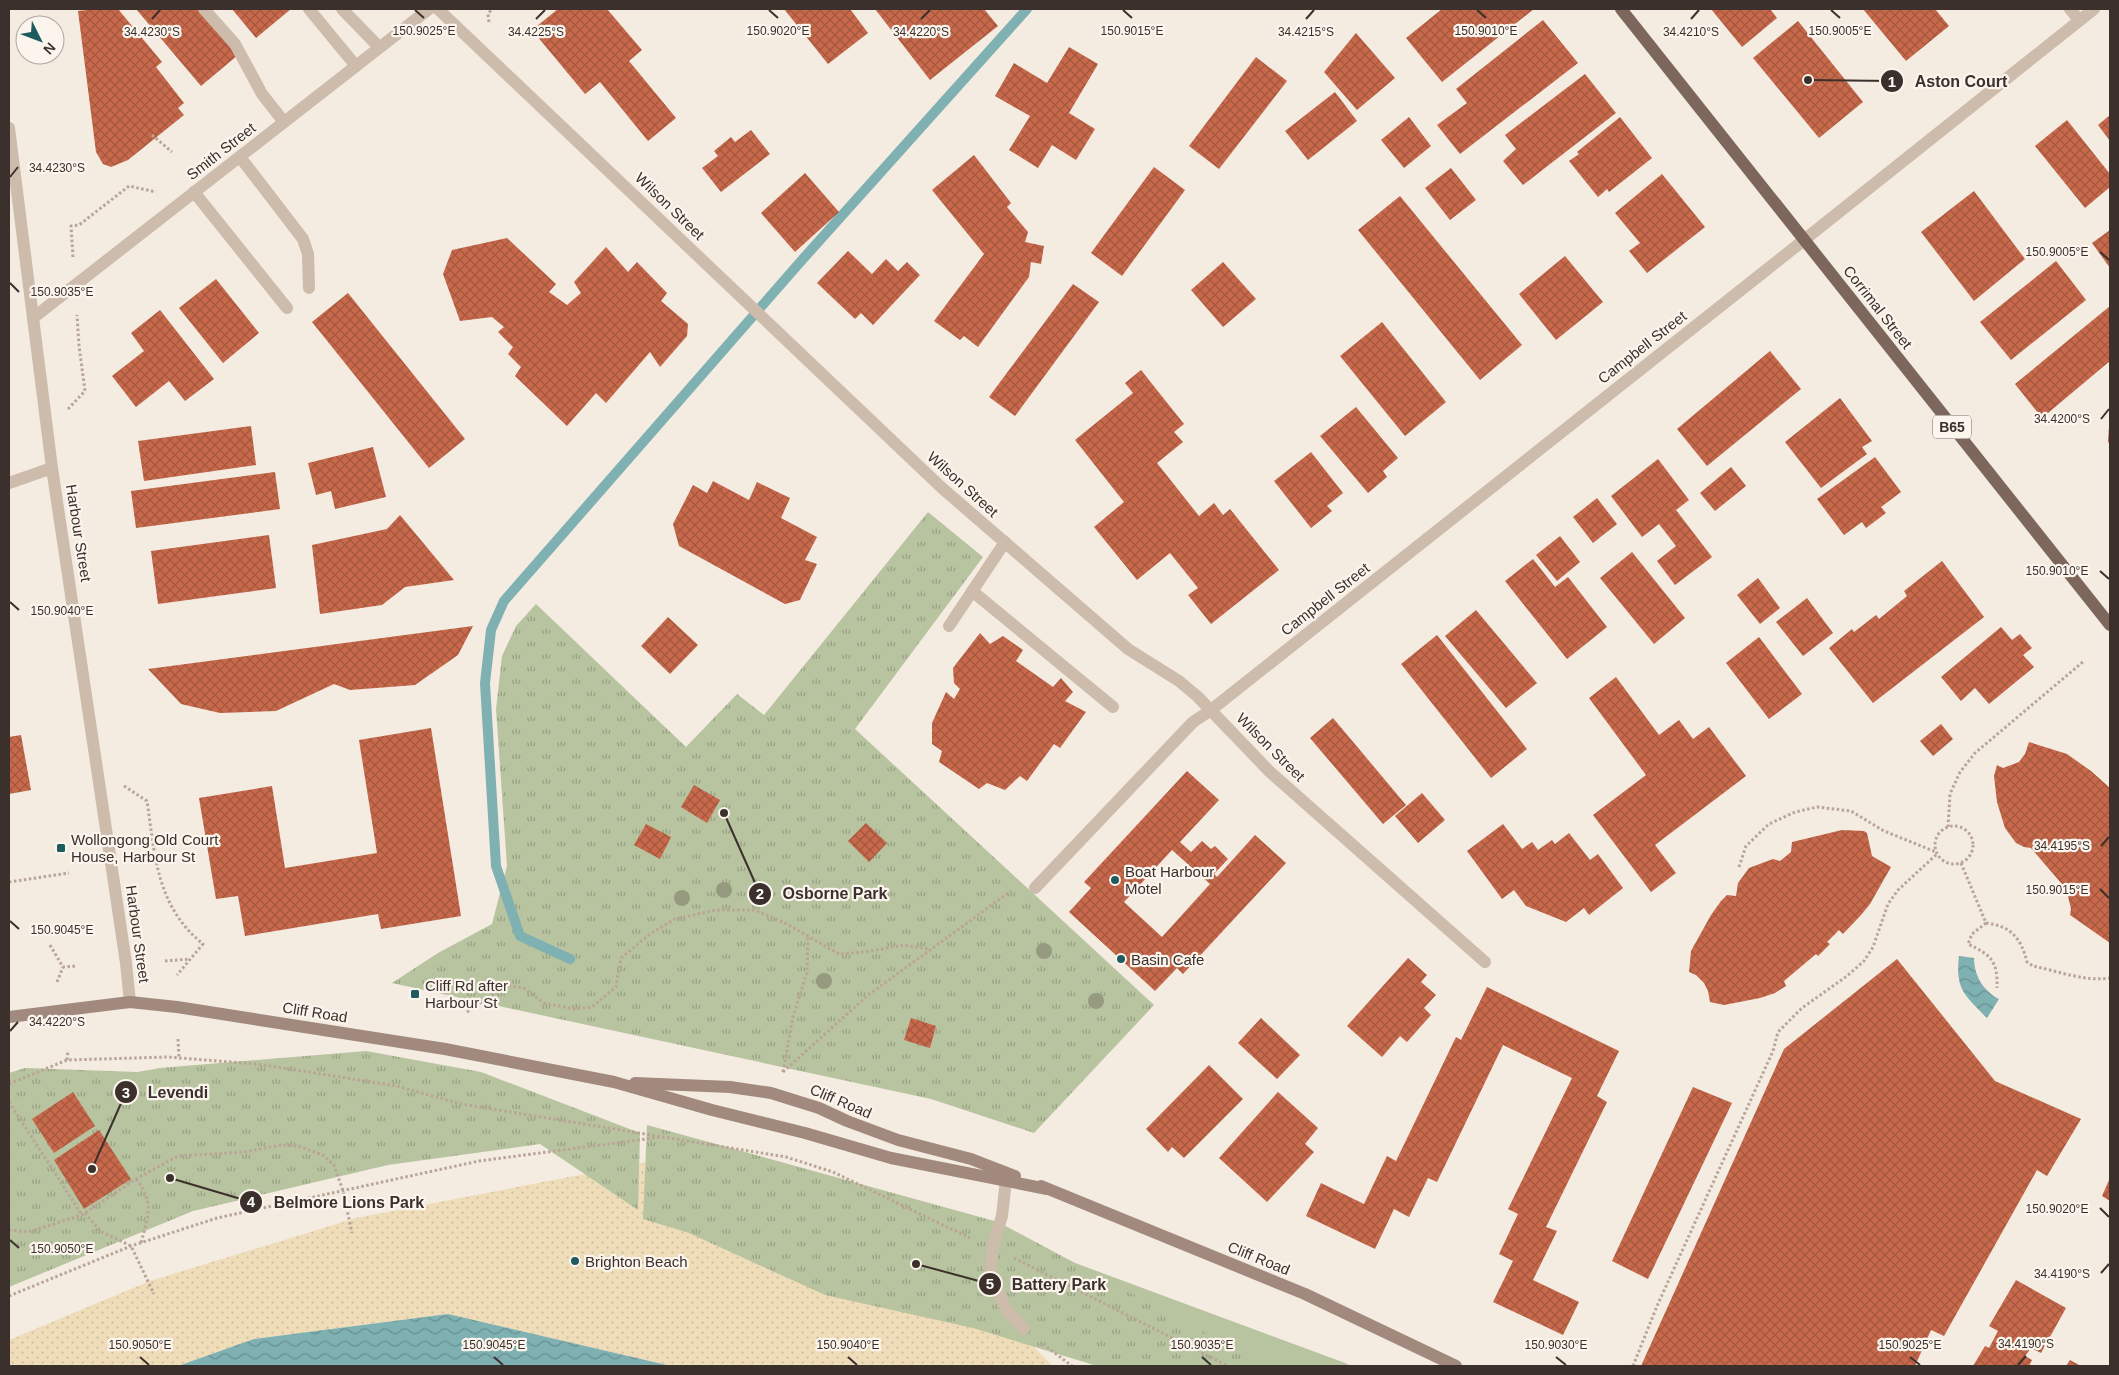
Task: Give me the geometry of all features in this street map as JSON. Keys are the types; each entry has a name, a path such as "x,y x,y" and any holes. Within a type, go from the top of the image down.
{"main road":[{"name":"Corrimal Street","path":"1621,9 2110,625"},
{"name":"Cliff Road","path":"9,1017 130,1002 177,1007 445,1049 614,1082 720,1112 805,1133 871,1154 1047,1189"},
{"name":"Cliff Road","path":"614,1082 730,1087 771,1093 819,1108 847,1121 898,1140 971,1159 1305,1294 1456,1366"}],"street":[{"path":"204,9 235,44 262,94 284,122"},
{"path":"309,9 356,66"},
{"path":"342,9 379,47"},
{"name":"Smith Street","path":"33,318 429,9"},
{"name":"Wilson Street","path":"438,9 942,488 1128,649 1179,681 1211,710 1269,772 1485,962"},
{"path":"2070,9 2079,20"},
{"name":"Campbell Street","path":"1035,888 1193,722 1211,710 2094,9"},
{"name":"Harbour Street","path":"9,128 11,169 33,318 52,468 126,963 130,1002"},
{"path":"240,157 303,239 308,254 309,288"},
{"path":"194,192 287,308"},
{"path":"9,483 52,468"},
{"path":"949,626 1005,542"},
{"path":"972,591 1113,707"},
{"path":"1006,1180 1002,1216 992,1248 990,1272 1007,1311 1024,1329"}],"path":[{"path":"152,136 172,152"},
{"path":"72,226 79,225 129,186"},
{"path":"79,340 85,391"},
{"path":"1948,827 1950,794 1960,772 1975,753 2084,661"},
{"path":"147,801 157,871 165,895 178,918 203,944 177,975"},
{"path":"1739,868 1746,846 1769,824 1795,812 1817,807 1851,811 1892,835 1937,853"},
{"path":"1948,827 1961,827 1967,830 1973,842 1970,855 1961,863 1943,861 1937,853 1935,846 1938,834 1948,827"},
{"path":"1633,1366 1657,1306 1772,1052 1778,1032 1802,1008 1847,976 1864,961 1873,947 1888,904 1898,890 1937,853"},
{"path":"1961,863 1986,923"},
{"path":"9,882 69,873"},
{"path":"783,1072 867,996 1017,885"},
{"path":"468,1012 506,985 524,988 544,1003 574,1009 592,1007 616,987 622,958 650,934 675,919 716,910 755,910 787,924 839,954 866,952 904,945 929,949"},
{"path":"1997,988 1997,977 1993,963 1987,954 1968,944 1972,934 1986,923 1999,924 2014,933 2024,948 2027,962 2033,966 2085,977 2110,978"},
{"path":"781,1077 793,1017 807,972 808,937"},
{"path":"50,945 63,967"},
{"path":"165,961 190,959"},
{"path":"63,967 77,966"},
{"path":"57,982 63,967"},
{"path":"178,1039 179,1058"},
{"path":"67,1060 68,1050"},
{"path":"9,1084 67,1060 179,1058 257,1064 397,1086 461,1104 786,1157 833,1172 1020,1260 1228,1366"},
{"path":"9,1102 83,1214 100,1231 131,1246 154,1294"},
{"path":"9,1296 131,1246 217,1218 479,1161 666,1137"},
{"path":"9,1230 28,1232 83,1214 136,1178 178,1156 245,1152 289,1145 298,1146 322,1155 334,1166 343,1191 352,1233"},
{"path":"136,1178 143,1187 150,1208 141,1243"},
{"path":"93,1224 110,1234"},
{"path":"1024,1329 1072,1366"}],"green space":[{"path":"928,512 983,557 855,729 1154,1005 1034,1133 931,1099 392,983 438,953 492,924 507,866 496,709 502,656 516,626 536,604 686,747 737,694 764,715"},
{"path":"366,1051 481,1072 640,1133 638,1210 540,1144 388,1165 193,1211 9,1287 9,1073 25,1068 138,1072 160,1068"},
{"path":"647,1125 998,1222 1268,1366 1097,1366 973,1328 825,1295 689,1233 643,1219"},
{"path":"1032,1247 1345,1363 1351,1366 1258,1366"}],"sand":[{"name":"Brighton Beach","path":"679,1156 1034,1347 1053,1366 671,1366 448,1314 254,1339 178,1366 9,1366 9,1340 150,1281 356,1218"}],"water":[{"path":"1959,956 1974,958 1980,982 1988,992 1999,999 1987,1018 1963,991 1959,977"},
{"path":"448,1314 671,1366 178,1366 254,1339"}],"building":[{"path":"118,9 162,62 156,67 184,103 178,108 184,115 128,160 111,167 103,164 96,152 78,11"},
{"path":"136,9 200,9 238,55 201,86"},
{"path":"232,9 291,9 256,38"},
{"path":"558,9 607,9 642,50 629,61 676,118 648,141 600,82 585,94 532,30"},
{"path":"784,9 850,9 868,33 828,64"},
{"path":"875,9 984,9 998,26 930,80"},
{"path":"1442,9 1534,9 1442,82 1406,38"},
{"path":"1711,9 1770,9 1777,18 1742,47"},
{"path":"1863,9 1935,9 1949,26 1906,61"},
{"path":"1543,20 1578,63 1460,154 1437,125 1467,103 1456,89"},
{"path":"1798,21 1863,102 1819,138 1753,58"},
{"path":"1356,33 1395,78 1357,110 1324,72"},
{"path":"1069,47 1098,64 1069,113 1095,129 1076,160 1052,145 1038,168 1009,150 1030,116 995,96 1014,63 1047,83"},
{"path":"1256,57 1287,81 1219,169 1189,146"},
{"path":"1585,74 1616,113 1523,185 1503,161 1516,149 1505,135"},
{"path":"1335,92 1357,121 1308,160 1285,131"},
{"path":"2110,115 2110,141 2098,125"},
{"path":"1409,117 1431,146 1404,168 1381,140"},
{"path":"1620,117 1652,158 1609,192 1607,189 1598,197 1569,161 1579,154 1577,152"},
{"path":"2067,120 2110,174 2110,187 2085,208 2035,146"},
{"path":"751,130 770,154 721,192 702,168 718,156 714,151 731,137 735,142"},
{"path":"974,155 1011,203 1007,207 1028,232 1025,242 1044,246 1041,264 1031,262 1029,277 978,347 964,336 960,340 934,321 984,254 932,190"},
{"path":"1154,167 1185,190 1122,276 1091,253"},
{"path":"1451,168 1476,200 1450,220 1425,188"},
{"path":"805,173 839,212 795,252 761,213"},
{"path":"1662,174 1705,227 1647,273 1629,251 1640,243 1615,213"},
{"path":"1974,191 2025,259 1974,301 1921,232"},
{"path":"1400,196 1522,345 1480,380 1358,230"},
{"path":"2110,230 2110,268 2092,243"},
{"path":"507,238 556,284 549,292 567,305 581,293 574,282 606,247 628,272 637,262 667,293 661,301 688,324 687,336 660,367 650,352 606,403 596,393 567,426 515,376 521,367 508,354 513,347 498,332 504,327 492,317 460,321 443,274 452,250"},
{"path":"848,251 872,274 886,259 898,271 907,262 920,275 873,325 861,313 855,319 817,283"},
{"path":"1565,256 1603,302 1556,340 1519,294"},
{"path":"2056,261 2086,300 2011,360 1980,322"},
{"path":"1223,262 1256,299 1223,327 1191,290"},
{"path":"216,279 259,333 223,363 179,308"},
{"path":"1073,284 1099,302 1015,416 989,397"},
{"path":"348,293 465,439 429,468 312,322"},
{"path":"2110,306 2110,361 2042,418 2015,384"},
{"path":"160,310 214,379 185,401 169,381 136,407 112,376 144,351 131,333"},
{"path":"1382,322 1446,402 1405,436 1340,356"},
{"path":"1770,351 1801,389 1707,466 1677,429"},
{"path":"1141,370 1184,424 1174,432 1183,442 1157,463 1199,516 1214,503 1223,515 1230,509 1279,570 1211,624 1188,595 1198,588 1170,553 1137,580 1094,527 1124,502 1075,440 1133,393 1125,383"},
{"path":"1840,398 1872,441 1862,447 1867,454 1821,488 1785,442"},
{"path":"1356,407 1398,458 1383,471 1387,477 1368,493 1320,436"},
{"path":"251,426 256,465 144,481 138,441"},
{"path":"2110,427 2110,446 2108,441"},
{"path":"373,447 386,497 335,509 331,491 316,495 308,463"},
{"path":"1311,452 1343,493 1327,506 1332,511 1311,528 1274,481"},
{"path":"1875,457 1901,492 1881,507 1886,513 1866,528 1862,522 1844,535 1817,499"},
{"path":"1658,459 1689,500 1676,510 1712,557 1675,585 1657,561 1676,546 1659,524 1642,537 1611,496"},
{"path":"1731,467 1746,486 1715,511 1700,493"},
{"path":"275,472 280,509 136,528 131,491"},
{"path":"713,481 749,500 757,482 790,498 781,518 817,537 805,560 817,564 800,600 785,604 679,546 673,524 693,485 707,493"},
{"path":"1597,498 1617,524 1593,543 1573,517"},
{"path":"400,515 454,580 405,587 382,605 320,614 312,545 387,529"},
{"path":"269,535 276,588 158,604 151,551"},
{"path":"1560,536 1580,562 1557,581 1536,555"},
{"path":"1632,552 1685,618 1654,644 1600,578"},
{"path":"1533,559 1555,587 1568,577 1607,627 1567,659 1505,581"},
{"path":"1942,561 1984,617 1873,703 1829,648 1852,629 1854,632 1876,615 1879,619 1907,596 1904,591"},
{"path":"1758,578 1780,608 1760,624 1737,595"},
{"path":"1807,598 1833,633 1803,656 1776,622"},
{"path":"1476,610 1537,683 1506,708 1445,636"},
{"path":"668,617 698,645 670,674 641,646"},
{"path":"473,626 458,655 415,685 350,690 334,684 276,711 220,713 181,704 148,669"},
{"path":"2001,627 2012,640 2020,634 2032,648 2023,655 2034,667 1989,704 1975,688 1961,701 1941,677"},
{"path":"980,633 990,644 1003,636 1023,650 1016,661 1053,687 1061,678 1073,692 1065,701 1086,712 1060,748 1054,744 1027,781 1020,776 1005,790 987,783 979,789 939,762 942,751 932,744 932,723 946,692 954,699 960,689 954,683 953,668"},
{"path":"1437,635 1527,749 1491,778 1401,664"},
{"path":"1759,637 1802,694 1769,719 1726,663"},
{"path":"1616,677 1659,735 1679,720 1693,739 1709,727 1746,776 1655,845 1676,873 1651,892 1593,815 1646,775 1589,698"},
{"path":"1333,718 1406,805 1383,824 1310,738"},
{"path":"1941,724 1953,739 1933,756 1920,741"},
{"path":"431,728 461,916 381,929 378,914 245,936 238,896 216,899 199,798 272,786 285,868 377,853 359,740"},
{"path":"21,735 31,790 9,794 9,737"},
{"path":"2029,742 2067,754 2091,771 2110,788 2110,943 2070,915 2071,909 2067,892 2061,883 2031,848 2016,843 2005,828 1997,802 1994,776 1997,765 2003,768 2019,762 2025,754"},
{"name":"Boat Harbour Motel","path":"1187,771 1219,800 1180,842 1191,852 1202,841 1211,849 1215,846 1228,859 1214,874 1217,877 1255,835 1286,863 1183,974 1177,968 1155,991 1069,912 1091,888 1084,882","holes":["1172,850 1210,884 1162,937 1124,902"]},
{"path":"694,785 720,800 707,823 681,807"},
{"path":"1422,793 1445,820 1418,843 1395,816"},
{"path":"866,823 887,843 869,862 848,841"},
{"path":"646,824 671,837 660,859 634,845"},
{"path":"1503,824 1522,849 1532,842 1538,850 1552,840 1555,844 1569,833 1590,860 1598,854 1623,888 1589,915 1584,908 1566,922 1526,906 1514,890 1502,899 1467,851"},
{"path":"1842,830 1864,831 1867,833 1872,856 1891,867 1870,904 1843,934 1839,930 1827,942 1830,944 1818,956 1816,954 1784,981 1786,986 1775,993 1724,1005 1710,1002 1704,983 1696,975 1689,972 1691,951 1721,901 1727,895 1736,896 1738,883 1749,868 1773,859 1780,861 1791,852 1792,842"},
{"path":"1408,958 1427,975 1421,982 1436,995 1424,1008 1431,1015 1407,1042 1400,1036 1382,1057 1347,1026"},
{"path":"1897,959 1995,1081 2081,1119 2047,1176 2037,1170 1944,1336 1931,1330 1915,1366 1641,1366 1784,1049"},
{"path":"1487,987 1619,1051 1597,1096 1607,1102 1546,1227 1557,1231 1533,1280 1579,1302 1563,1335 1493,1302 1513,1261 1499,1254 1518,1214 1508,1209 1572,1078 1503,1045 1437,1182 1428,1178 1409,1217 1394,1209 1375,1249 1306,1216 1321,1183 1364,1204 1387,1156 1396,1161 1456,1037 1461,1040"},
{"path":"911,1018 936,1026 930,1048 904,1040"},
{"path":"1261,1018 1300,1055 1277,1079 1238,1043"},
{"path":"1209,1065 1243,1099 1184,1158 1172,1147 1168,1152 1146,1129"},
{"path":"1693,1087 1732,1103 1648,1279 1612,1261"},
{"path":"73,1092 95,1126 54,1153 32,1119"},
{"path":"1278,1092 1318,1128 1305,1144 1314,1152 1267,1202 1219,1158"},
{"path":"99,1130 131,1179 84,1209 54,1160"},
{"path":"2110,1178 2110,1201 2102,1196"},
{"path":"2016,1280 2066,1308 2041,1353 2031,1348 2025,1356 2032,1360 2029,1366 1973,1366 1985,1346 1989,1348 1998,1331 1989,1326"},
{"path":"2070,1360 2081,1366 2066,1366"}],"waterway":[{"path":"570,959 520,936 496,866 485,683 491,630 504,601 802,260 1027,9"}],"place":[{"name":"Aston Court","path":"1808,80"},
{"name":"Osborne Park","path":"724,813"},
{"name":"Wollongong Old Court House, Harbour St","path":"61,848"},
{"name":"Boat Harbour Motel","path":"1115,880"},
{"name":"Basin Cafe","path":"1121,959"},
{"name":"Cliff Rd after Harbour St","path":"415,994"},
{"name":"Levendi","path":"92,1169"},
{"name":"Belmore Lions Park","path":"170,1178"},
{"name":"Brighton Beach","path":"575,1261"},
{"name":"Battery Park","path":"916,1264"}]}
